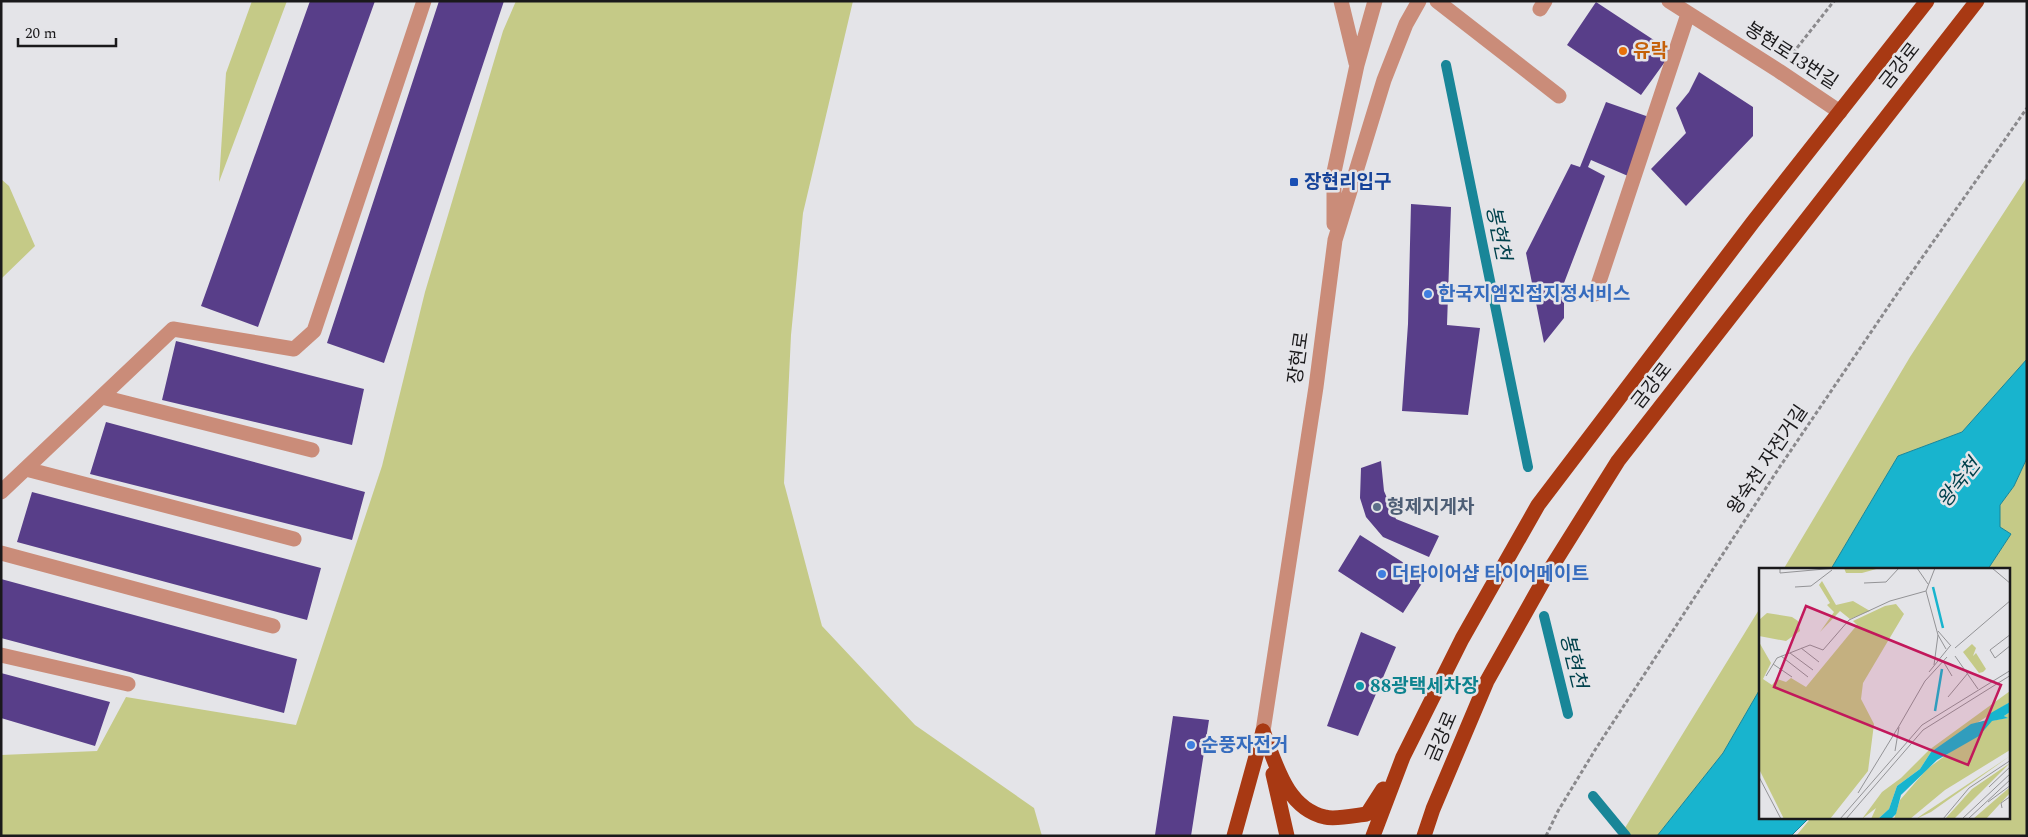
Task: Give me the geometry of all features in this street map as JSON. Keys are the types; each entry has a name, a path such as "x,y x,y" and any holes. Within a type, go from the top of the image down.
{"main road":[{"name":"금강로","path":"1373,836 1403,757 1462,639 1538,505 1753,222 1927,1"},
{"name":"금강로","path":"1424,836 1433,809 1487,681 1546,576 1618,462 1977,1"},
{"path":"1263,731 1285,786 1298,804 1326,818 1367,814 1403,757"},
{"path":"1234,836 1263,731"},
{"path":"1263,731 1287,836"}],"street":[{"path":"1,492 173,329 294,349 314,331 424,1"},
{"path":"1341,1 1357,65"},
{"path":"1334,240 1334,172 1357,65 1375,1"},
{"name":"장현로","path":"1263,731 1316,387 1334,240 1384,80 1406,24 1419,1"},
{"path":"1437,1 1559,96"},
{"name":"봉현로13번길","path":"1669,1 1779,70 1840,112"},
{"path":"1595,294 1688,14"},
{"path":"102,396 312,450"},
{"path":"26,469 294,539"},
{"path":"1,553 273,626"},
{"path":"1,655 128,684"}],"path":[{"path":"1779,70 1834,1"},
{"name":"왕숙천 자전거길","path":"1546,836 1558,811 1595,750 1773,476 2027,108"}],"green space":[{"path":"252,1 287,1 219,182 226,73"},
{"path":"516,1 853,1 803,213 791,335 784,483 822,626 915,725 1034,808 1042,836 1,836 1,755 97,751 126,697 296,725 382,466 425,292 503,31"},
{"path":"2027,177 2027,359 1962,432 1898,456 1832,568 1784,568 1910,357"},
{"path":"1,179 9,186 35,246 1,279"},
{"path":"2027,458 2027,836 1796,836 1809,820 2010,820 2010,568 1989,568 2011,534 2000,527 2000,505 2014,486"},
{"path":"1759,610 1759,691 1723,753 1657,836 1620,836"}],"water":[{"name":"왕숙천","path":"2027,359 2027,458 2014,486 2000,505 2000,527 2011,534 1989,568 1832,568 1898,456 1962,432"},
{"path":"1759,691 1759,820 1807,820 1791,836 1657,836 1723,753"}],"building":[{"path":"310,1 375,1 258,327 201,306"},
{"path":"439,1 504,1 384,363 327,343"},
{"path":"1596,2 1672,52 1641,95 1567,45"},
{"path":"1699,72 1753,107 1753,136 1686,206 1651,169 1686,133 1676,108 1689,92"},
{"path":"1606,102 1649,117 1628,176 1591,160 1588,167 1605,176 1564,283 1564,318 1544,343 1526,253 1571,164 1580,167"},
{"path":"1411,204 1451,207 1447,325 1480,328 1468,415 1402,411 1408,324"},
{"path":"176,341 364,389 352,445 162,400"},
{"path":"106,422 365,492 352,540 90,474"},
{"name":"형제지게차","path":"1381,461 1384,491 1396,519 1439,536 1429,557 1383,537 1366,517 1360,498 1361,468"},
{"path":"32,492 321,568 307,620 17,542"},
{"name":"더타이어샵 타이어메이트","path":"1360,535 1426,577 1403,613 1338,571"},
{"path":"1,579 297,659 284,713 1,638"},
{"name":"88광택세차장","path":"1361,632 1396,647 1358,736 1327,726"},
{"path":"1,673 110,702 95,746 1,718"},
{"path":"1173,716 1209,720 1191,836 1155,835"}],"waterway":[{"name":"봉현천","path":"1446,65 1528,467"},
{"name":"봉현천","path":"1544,616 1568,714"},
{"name":"봉현천","path":"1593,796 1626,836"}],"place":[{"name":"유락","path":"1623,51"},
{"name":"장현리입구","path":"1294,182"},
{"name":"한국지엠진접지정서비스","path":"1428,294"},
{"name":"형제지게차","path":"1377,507"},
{"name":"더타이어샵 타이어메이트","path":"1382,574"},
{"name":"88광택세차장","path":"1360,686"},
{"name":"순풍자전거","path":"1191,745"}]}
